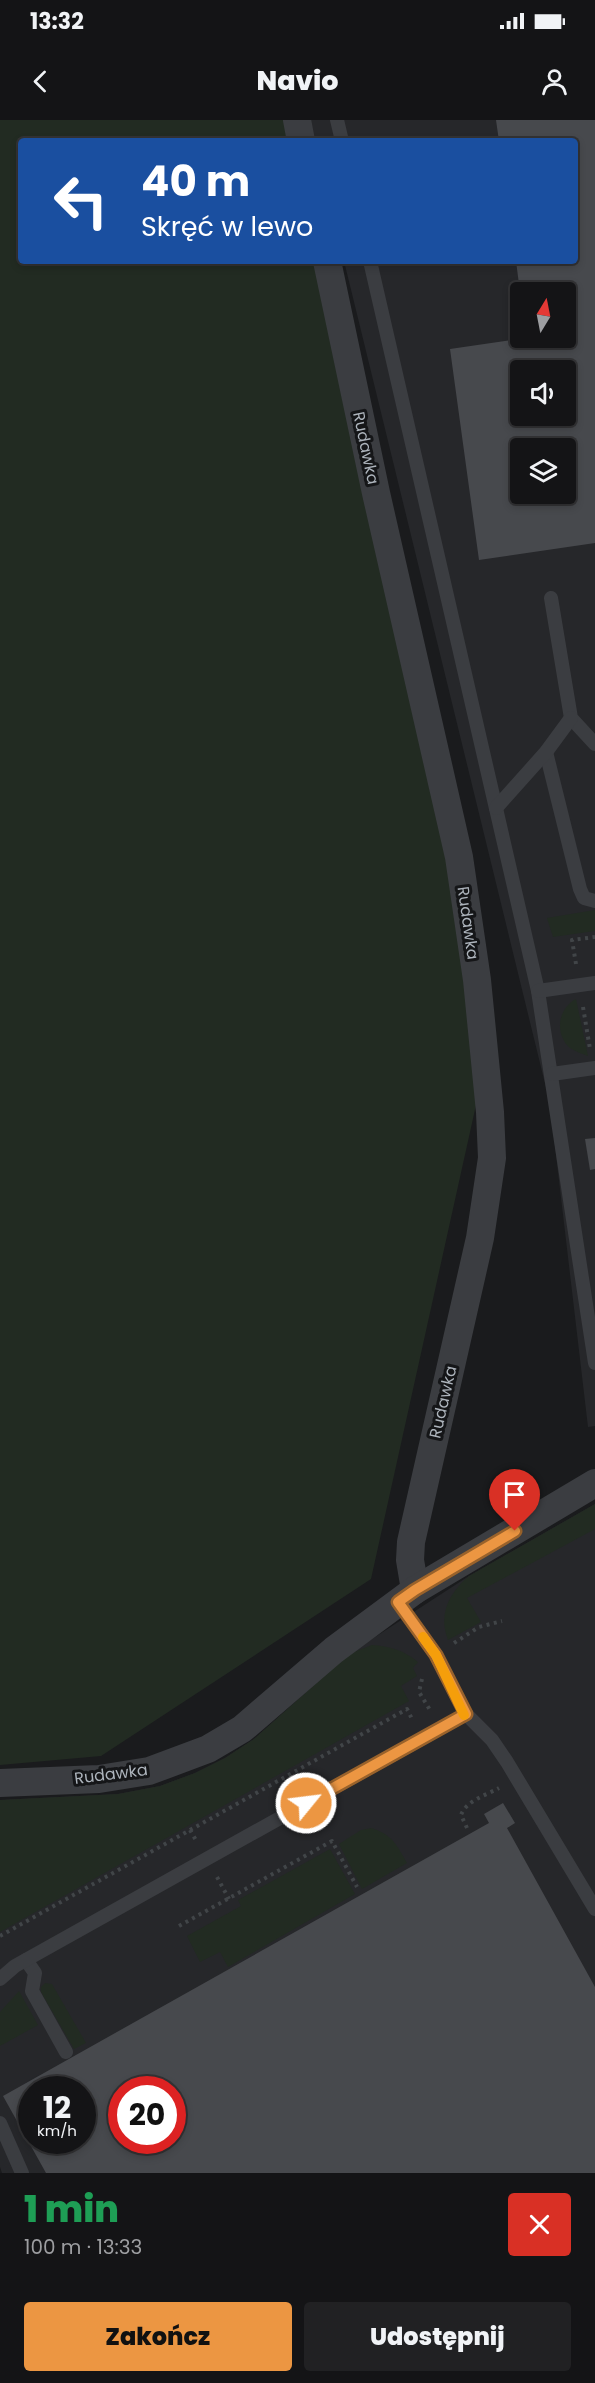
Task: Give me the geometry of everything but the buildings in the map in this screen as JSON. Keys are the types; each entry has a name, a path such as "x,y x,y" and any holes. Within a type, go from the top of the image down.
{"street":[{"path":"297,120 300,138"},
{"name":"Rudawka","path":"328,264 376,493 459,857 477,980 490,1112 492,1158 480,1238 411,1542 406,1596"},
{"name":"Rudawka","path":"0,1783 99,1779 139,1772 208,1749 242,1729 334,1650 406,1596 595,1483"}],"lane":[{"path":"337,120 341,138"},
{"path":"371,264 538,991 592,1314 595,1363"},
{"path":"551,598 571,718 595,744"},
{"path":"496,808 546,752 571,718"},
{"path":"546,752 580,889 584,898 595,901"},
{"path":"538,991 595,983"},
{"path":"552,1074 595,1068"},
{"path":"406,1596 466,1714 492,1740 595,1909"},
{"path":"0,1979 5,1973 26,1960 466,1714"},
{"path":"26,1960 34,1973 32,1991 66,2052"},
{"path":"0,2123 22,2173"}],"path":[{"path":"467,1828 461,1815 467,1806 517,1778"},
{"path":"179,1926 332,1842 357,1887"}],"shaded area":[{"path":"0,120 285,120 289,138 18,138 18,264 316,264 451,865 478,1096 371,1579 101,1756 0,1765"},
{"path":"309,120 595,120 595,1426 588,1427 550,1104 345,264 578,264 578,138 313,138"},
{"path":"595,910 595,931 553,937 547,918"},
{"path":"576,999 588,1056 570,1048 560,1029 565,1008"},
{"path":"595,1504 595,2173 2,2173 0,2167 0,1800 118,1794 160,1786 195,1773 225,1758 254,1739 349,1654 469,1576"},
{"path":"595,1504 595,1529 467,1598 481,1622 448,1640 444,1621 447,1605 456,1590 469,1576"},
{"path":"372,1645 396,1649 418,1662 413,1668 417,1676 401,1686 409,1701 0,1932 0,1800 118,1794 160,1786 195,1773 225,1758 254,1739 349,1654"},
{"path":"371,1828 389,1837 397,1845 407,1863 362,1889 339,1844 361,1830"},
{"path":"330,1849 355,1894 228,1967 220,1952 200,1962 187,1936 241,1906 238,1900"},
{"path":"45,1983 52,1984 86,2043 74,2049 41,1992 41,1987"},
{"path":"19,1991 38,2025 0,2046 0,2012"}],"slow traffic":[{"path":"423,1637 436,1655 466,1714 464,1715"}],"route":[{"path":"306,1803 466,1714 436,1655 398,1602 515,1531"}]}
